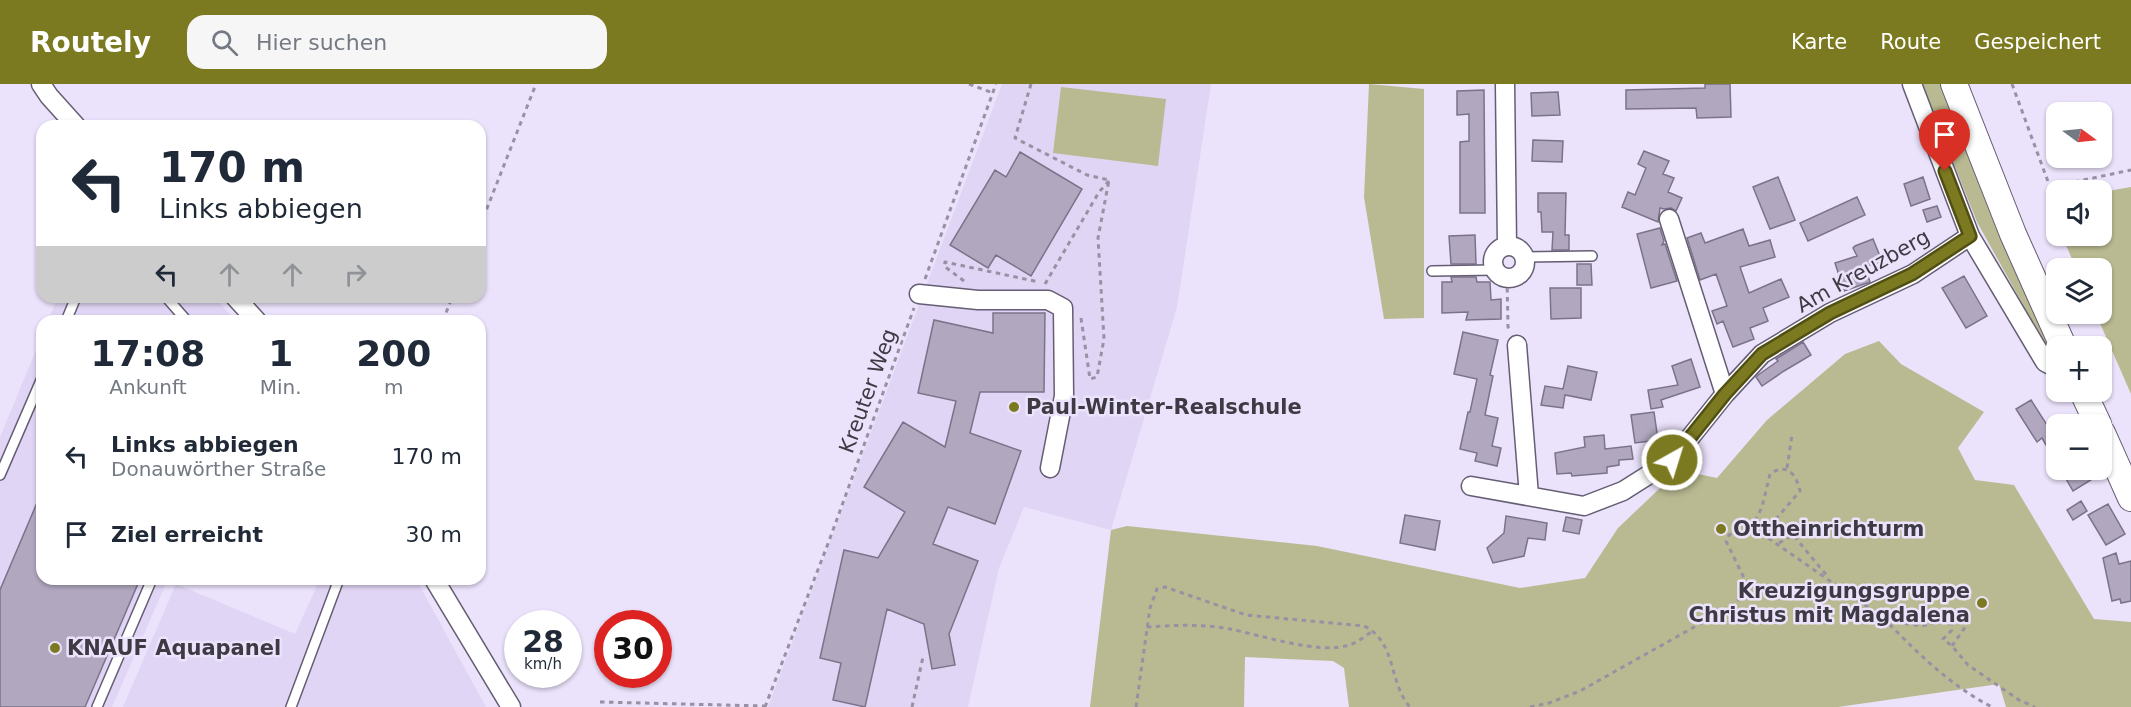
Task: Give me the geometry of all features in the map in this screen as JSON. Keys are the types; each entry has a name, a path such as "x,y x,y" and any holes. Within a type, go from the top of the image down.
{"main road":[{"path":"1954,84 2013,234 2059,336"},
{"path":"2112,455 2131,498"}],"street":[{"path":"33,84 45,90 71,120"},
{"path":"1505,84 1507,245"},
{"path":"1912,84 1970,236 2046,363"},
{"path":"1669,219 1725,394"},
{"name":"Am Kreuzberg","path":"1471,486 1584,506 1623,490 1672,460 1725,394 1762,354 1830,313 1912,274 1970,236"},
{"path":"1507,245 1517,247 1525,257 1523,272 1514,279 1500,274 1494,254 1507,245"},
{"path":"919,294 978,300 1048,300 1063,308 1064,396 1050,468"},
{"path":"240,303 252,315"},
{"path":"1517,345 1528,496"},
{"path":"438,585 511,707"}],"lane":[{"path":"1525,257 1592,256"},
{"path":"1432,271 1500,274"},
{"path":"171,303 182,315"},
{"path":"0,476 36,392"},
{"path":"97,707 149,585"},
{"path":"291,707 337,585"}],"path":[{"path":"486,211 536,84"},
{"path":"969,84 993,93"},
{"name":"Kreuter Weg","path":"765,706 833,530 996,84"},
{"path":"1031,84 1014,138 1087,175 1109,180"},
{"path":"2012,84 2050,187 2131,170"},
{"path":"1046,284 1099,192 1109,180"},
{"path":"1080,314 1090,379 1096,377 1104,339 1098,238 1109,180"},
{"path":"978,300 978,292 944,266 945,262 1046,284 1054,288"},
{"path":"1500,274 1508,327 1517,345"},
{"path":"1787,469 1792,435"},
{"path":"1750,529 1762,507 1770,474 1778,469 1787,469 1793,474 1800,491 1770,526 1768,536"},
{"path":"1778,543 1793,535 1801,520"},
{"path":"1530,707 1549,704 1580,691 1721,612 1743,596 1747,588 1746,582 1726,542 1729,535 1735,531 1750,529 1768,536 1882,616 1946,678 1970,696 1992,707"},
{"path":"1793,535 1831,580"},
{"path":"1136,707 1147,627 1154,595 1157,589 1165,587 1246,615 1364,626 1374,630 1389,654 1399,690 1410,707"},
{"path":"1882,616 1902,623 1921,626 1946,622 1952,624 1952,630 1943,639 1968,665 2019,700 2035,707"},
{"path":"1952,646 1970,620"},
{"path":"1147,627 1172,625 1229,629 1287,643 1338,648 1351,645 1374,630"},
{"path":"912,707 923,657"},
{"path":"600,702 765,706"}],"shaded area":[{"name":"Paul-Winter-Realschule","path":"1002,84 1211,84 1177,307 1111,530 1024,507 999,568 968,707 768,707"},
{"path":"56,303 220,303 230,315 50,315"},
{"name":"KNAUF Aquapanel","path":"36,350 36,585 165,585 112,707 0,707 0,437"},
{"path":"176,585 295,634 317,585 419,585 486,707 123,707"}],"green space":[{"path":"1369,84 1424,89 1424,318 1384,319 1364,197"},
{"path":"1922,84 1945,84 2049,336 2046,336 2046,346 1977,222"},
{"path":"1061,87 1166,99 1158,166 1053,153"},
{"path":"2131,187 2131,394 2112,351 2112,336 2106,336 2100,324 2112,324 2112,258 2072,258 2066,246 2112,246 2112,190"},
{"path":"1879,341 1901,364 1984,412 1958,448 1975,480 2014,485 2094,619 2131,622 2131,707 2006,707 1999,684 1838,707 1349,707 1344,668 1333,661 1245,657 1244,707 1090,707 1111,530 1127,526 1317,546 1520,588 1585,578 1618,528 1679,470 1717,478 1767,420 1845,354"}],"building":[{"path":"1705,84 1730,84 1731,117 1697,118 1696,108 1626,109 1626,90 1705,88"},
{"path":"1484,90 1485,213 1460,213 1460,142 1469,141 1469,114 1457,115 1457,91"},
{"path":"1558,92 1560,115 1532,116 1531,93"},
{"path":"1533,140 1563,141 1562,162 1532,161"},
{"path":"1644,151 1669,161 1663,174 1674,178 1668,192 1682,198 1676,211 1671,208 1660,208 1658,222 1622,207 1628,192 1635,195 1646,168 1638,164"},
{"path":"1020,152 1082,189 1031,276 996,255 988,268 950,245 995,170 1006,177"},
{"path":"1778,177 1795,220 1770,229 1753,187"},
{"path":"1923,177 1930,199 1911,206 1904,184"},
{"path":"1538,193 1566,193 1565,235 1569,235 1569,250 1552,250 1553,232 1542,232 1541,212 1538,212"},
{"path":"1857,197 1865,215 1808,241 1800,223"},
{"path":"1937,206 1941,217 1927,222 1923,210"},
{"path":"1660,228 1664,241 1662,245 1665,244 1677,281 1651,288 1637,234"},
{"path":"1743,229 1749,246 1770,240 1775,257 1740,267 1749,293 1781,279 1789,297 1763,308 1768,321 1750,328 1754,339 1733,347 1723,321 1717,324 1712,311 1727,306 1716,274 1700,280 1687,238 1701,233 1705,243"},
{"path":"1475,235 1476,264 1451,264 1449,236"},
{"path":"1873,239 1882,261 1865,267 1870,282 1844,291 1835,263 1857,256 1853,248"},
{"path":"1577,264 1591,264 1592,285 1577,285"},
{"path":"1964,276 1987,316 1966,328 1942,288"},
{"path":"1451,277 1476,277 1477,282 1490,282 1491,300 1501,299 1501,319 1466,320 1468,312 1442,313 1442,282 1452,282"},
{"path":"1550,288 1581,288 1581,318 1551,319"},
{"path":"993,313 1045,313 1044,392 980,392 970,433 1021,451 995,524 948,507 933,544 978,561 949,634 955,665 932,669 924,624 887,609 865,707 833,700 841,663 820,658 844,550 878,558 905,512 864,487 903,422 945,447 956,401 918,393 934,320 993,333"},
{"path":"1463,332 1498,340 1490,375 1493,376 1485,415 1498,418 1492,446 1501,448 1497,466 1475,461 1477,453 1460,449 1477,379 1454,374"},
{"path":"1803,342 1811,355 1762,386 1756,377 1778,361 1776,359"},
{"path":"1691,359 1700,387 1661,400 1663,407 1651,409 1648,390 1678,385 1672,366"},
{"path":"1568,366 1597,372 1591,400 1565,395 1563,408 1541,405 1545,386 1563,389"},
{"path":"2031,400 2046,423 2046,445 2042,438 2037,442 2016,409"},
{"path":"1654,412 1658,440 1635,443 1631,415"},
{"path":"1604,435 1605,449 1631,446 1633,459 1619,460 1619,465 1607,467 1607,473 1572,476 1571,473 1557,474 1555,453 1585,447 1584,437"},
{"path":"2067,480 2091,480 2073,491"},
{"path":"2081,501 2087,511 2073,520 2067,510"},
{"path":"2108,504 2125,534 2106,545 2088,515"},
{"name":"KNAUF Aquapanel","path":"36,505 36,585 137,585 85,707 0,707 0,590"},
{"path":"1405,515 1440,521 1435,550 1400,543"},
{"path":"1506,516 1547,523 1545,540 1528,538 1524,556 1493,563 1487,548 1504,533"},
{"path":"1566,517 1582,520 1579,534 1563,531"},
{"path":"2116,553 2119,564 2131,561 2131,601 2121,603 2120,599 2112,601 2103,558"}],"place":[{"name":"Paul-Winter-Realschule","path":"1014,407"},
{"name":"Ottheinrichturm","path":"1721,529"},
{"name":"Kreuzigungsgruppe Christus mit Magdalena","path":"1982,603"},
{"name":"KNAUF Aquapanel","path":"55,648"}],"route":[{"path":"1672,460 1725,394 1762,354 1830,313 1912,274 1970,236 1945,171"}]}
